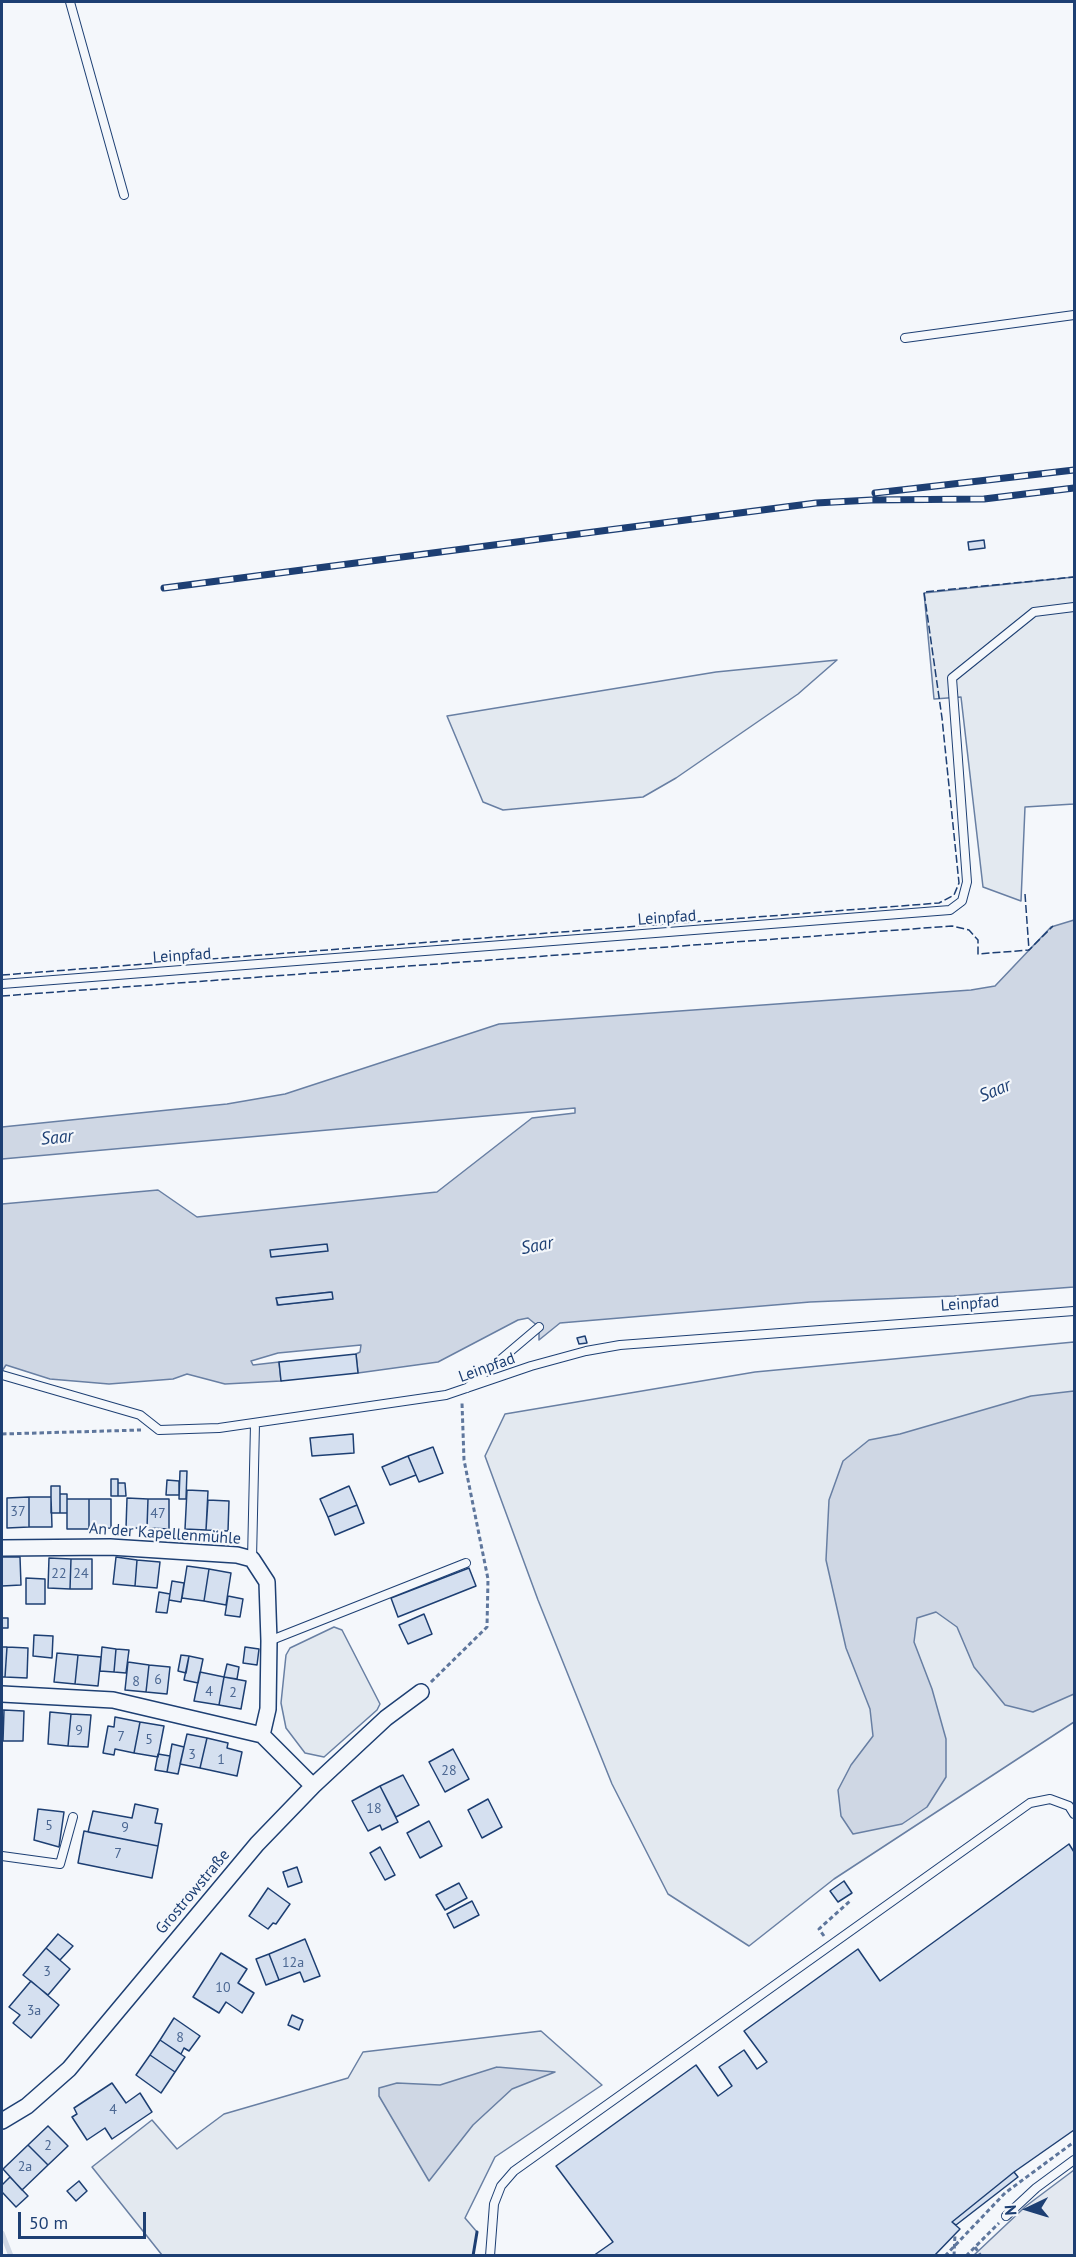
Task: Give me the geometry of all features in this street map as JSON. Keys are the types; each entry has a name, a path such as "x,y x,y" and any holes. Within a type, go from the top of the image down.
{"street":[{"name":"An der Kapellenmühle","path":"2,1548 110,1547 237,1555 252,1559 267,1582 268,1709 262,1735"},
{"name":"Grostrowstraße","path":"2,2121 27,2106 69,2069 257,1844 313,1786 386,1718 421,1692"},
{"path":"2,1694 113,1700 262,1735 313,1786"}],"lane":[{"path":"70,2 124,195"},
{"path":"905,338 1074,315"},
{"name":"Leinpfad","path":"2,984 950,910 962,901 967,882 952,678 1034,612 1074,607"},
{"name":"Leinpfad","path":"159,1430 255,1424 462,1392 531,1366 586,1351 620,1345 1074,1311"},
{"path":"462,1392 539,1327"},
{"path":"2,1375 140,1415 159,1430"},
{"path":"252,1559 255,1424"},
{"path":"269,1641 466,1563"},
{"path":"490,2256 494,2204 501,2187 514,2171 1030,1803 1050,1799 1069,1806 1074,1814"},
{"path":"2,1856 60,1864 73,1817"},
{"path":"1006,2216 1036,2188 1074,2160"}],"path":[{"path":"421,1692 488,1627 488,1579 464,1460 462,1392"},
{"path":"2,1434 159,1430"},
{"path":"831,1946 819,1929 850,1901"},
{"path":"966,2256 1006,2216"},
{"path":"954,2256 955,2234"},
{"path":"975,2247 981,2256"}],"shaded area":[{"path":"1074,577 1074,804 1025,807 1021,901 983,887 961,697 934,699 924,593"},
{"path":"837,660 798,694 676,778 643,797 503,810 483,802 447,716 716,672"},
{"path":"1074,1342 1074,1722 834,1879 749,1946 668,1894 612,1784 538,1600 485,1456 505,1414 755,1372"},
{"path":"334,1627 342,1630 380,1704 377,1710 324,1757 305,1753 286,1728 281,1703 286,1655 290,1648"},
{"path":"541,2031 602,2085 495,2157 465,2218 477,2232 473,2255 162,2255 92,2167 152,2120 177,2149 224,2114 348,2078 363,2052"},
{"path":"1074,2170 1074,2255 974,2255 1026,2206"}],"water":[{"name":"Saar","path":"1074,920 1074,1287 954,1296 810,1302 560,1323 539,1340 539,1327 528,1318 518,1320 438,1362 358,1373 356,1354 360,1352 361,1345 278,1353 251,1361 253,1365 279,1362 281,1381 225,1384 187,1374 173,1379 109,1384 50,1379 6,1365 2,1371 2,1204 158,1190 197,1217 437,1192 532,1118 575,1113 575,1108 2,1159 2,1127 227,1104 285,1094 499,1024 971,990 995,986 1051,927","holes":["331,1292 332,1299 277,1305 277,1298"]},
{"path":"1074,1391 1074,1694 1033,1712 1005,1705 974,1667 957,1627 936,1612 917,1618 914,1642 932,1689 946,1739 946,1777 927,1807 902,1824 853,1834 841,1816 838,1790 851,1765 873,1736 870,1709 846,1648 826,1560 829,1500 843,1461 869,1440 900,1434 1031,1396"},
{"path":"497,2067 555,2072 512,2089 473,2125 429,2181 379,2096 379,2088 397,2083 440,2085"}],"building":[{"path":"984,540 985,548 969,550 968,542"},
{"path":"327,1244 328,1251 271,1257 270,1250"},
{"path":"332,1292 333,1299 278,1305 276,1298"},
{"path":"585,1336 587,1343 579,1344 577,1338"},
{"path":"356,1354 358,1373 281,1381 279,1362"},
{"path":"353,1434 354,1453 312,1456 310,1438"},
{"path":"433,1447 443,1473 419,1482 408,1456"},
{"path":"408,1456 416,1475 390,1485 382,1467"},
{"path":"180,1471 187,1471 186,1499 179,1499"},
{"path":"111,1479 118,1479 118,1496 111,1496"},
{"path":"167,1480 179,1481 179,1495 166,1495"},
{"path":"118,1483 125,1483 126,1496 118,1496"},
{"path":"51,1486 60,1486 60,1513 51,1513"},
{"path":"349,1486 357,1505 328,1517 320,1499"},
{"path":"187,1490 208,1491 206,1530 185,1529"},
{"path":"60,1494 67,1494 67,1513 60,1513"},
{"path":"29,1497 29,1527 7,1528 7,1498"},
{"path":"29,1497 51,1497 52,1527 29,1527"},
{"path":"127,1498 148,1499 147,1528 126,1528"},
{"path":"67,1499 89,1499 89,1529 67,1529"},
{"path":"89,1499 111,1499 111,1528 89,1529"},
{"path":"148,1499 169,1499 169,1529 147,1528"},
{"path":"208,1500 229,1501 228,1531 206,1530"},
{"path":"357,1505 364,1523 335,1535 328,1517"},
{"path":"2,1557 20,1557 21,1585 2,1586"},
{"path":"116,1557 137,1560 135,1586 113,1584"},
{"path":"49,1558 71,1559 70,1589 48,1588"},
{"path":"71,1559 92,1559 92,1589 70,1589"},
{"path":"137,1560 160,1562 157,1588 135,1586"},
{"path":"187,1566 209,1569 204,1601 182,1598"},
{"path":"469,1568 476,1586 398,1617 391,1598"},
{"path":"209,1569 231,1573 226,1605 204,1601"},
{"path":"26,1578 45,1579 45,1604 26,1604"},
{"path":"172,1581 184,1583 181,1602 169,1600"},
{"path":"159,1592 170,1594 167,1613 156,1612"},
{"path":"228,1596 243,1599 240,1617 225,1615"},
{"path":"424,1614 432,1634 408,1644 399,1625"},
{"path":"2,1618 8,1618 8,1628 2,1628"},
{"path":"34,1635 53,1636 52,1658 33,1656"},
{"path":"2,1647 7,1647 5,1677 2,1677"},
{"path":"7,1647 28,1648 27,1678 5,1677"},
{"path":"102,1647 116,1649 114,1672 100,1671"},
{"path":"245,1647 259,1649 257,1665 243,1663"},
{"path":"116,1649 129,1650 126,1673 114,1672"},
{"path":"57,1653 78,1655 75,1684 54,1682"},
{"path":"78,1655 101,1657 98,1686 75,1684"},
{"path":"181,1655 189,1656 186,1673 178,1671"},
{"path":"189,1656 203,1659 198,1683 184,1680"},
{"path":"128,1662 149,1665 146,1692 125,1690"},
{"path":"227,1664 239,1667 237,1679 224,1677"},
{"path":"149,1665 170,1667 167,1694 146,1692"},
{"path":"200,1672 224,1677 219,1705 194,1701"},
{"path":"224,1677 246,1681 241,1709 219,1705"},
{"path":"2,1710 4,1710 3,1741 2,1741"},
{"path":"4,1710 24,1711 23,1741 3,1741"},
{"path":"50,1712 71,1714 68,1746 48,1744"},
{"path":"71,1714 91,1715 88,1747 68,1746"},
{"path":"115,1717 140,1722 134,1753 115,1749 114,1755 103,1753 108,1726 114,1727"},
{"path":"140,1722 164,1726 158,1757 134,1753"},
{"path":"187,1734 207,1738 200,1768 180,1764"},
{"path":"207,1738 228,1743 227,1748 242,1752 237,1776 200,1768"},
{"path":"172,1744 184,1747 178,1774 167,1772"},
{"path":"453,1749 469,1779 445,1792 429,1762"},
{"path":"158,1754 170,1756 167,1772 155,1770"},
{"path":"403,1775 419,1805 396,1817 380,1786"},
{"path":"380,1786 398,1822 382,1830 380,1825 368,1831 352,1801"},
{"path":"488,1799 502,1827 482,1838 468,1810"},
{"path":"135,1804 158,1809 155,1823 162,1824 158,1846 88,1832 93,1811 132,1818"},
{"path":"38,1809 64,1812 59,1847 34,1840"},
{"path":"429,1821 442,1846 420,1858 407,1833"},
{"path":"84,1831 158,1846 152,1878 78,1863"},
{"path":"1069,1844 1074,1852 1074,2130 1014,2172 952,2222 960,2229 934,2256 593,2256 613,2242 556,2166 696,2065 718,2096 732,2086 719,2067 744,2050 757,2069 767,2062 744,2031 858,1949 880,1981"},
{"path":"380,1847 395,1875 385,1880 370,1853"},
{"path":"297,1867 302,1882 288,1887 283,1872"},
{"path":"844,1881 852,1893 838,1902 830,1891"},
{"path":"459,1883 467,1898 445,1910 436,1895"},
{"path":"268,1888 290,1904 276,1924 273,1923 268,1929 249,1916"},
{"path":"472,1901 479,1915 454,1928 447,1914"},
{"path":"58,1934 73,1946 60,1960 46,1948"},
{"path":"305,1939 320,1976 304,1982 300,1972 279,1980 269,1954"},
{"path":"46,1948 70,1969 48,1995 23,1975"},
{"path":"221,1953 247,1969 238,1983 254,1993 242,2013 226,2002 219,2013 193,1997"},
{"path":"269,1954 279,1980 266,1985 256,1959"},
{"path":"31,1981 59,2005 31,2038 13,2023 20,2015 9,2007"},
{"path":"292,2015 303,2020 299,2030 288,2025"},
{"path":"174,2018 200,2036 189,2051 184,2048 181,2054 160,2040"},
{"path":"160,2040 185,2057 175,2072 150,2055"},
{"path":"150,2055 175,2072 161,2093 136,2075"},
{"path":"112,2083 126,2103 140,2093 152,2112 112,2139 105,2128 87,2140 72,2117 77,2114 74,2108"},
{"path":"48,2126 68,2146 48,2165 28,2145"},
{"path":"28,2145 48,2165 22,2190 3,2169"},
{"path":"1014,2172 1018,2177 956,2225 952,2222"},
{"path":"10,2177 28,2196 16,2207 2,2192 2,2185"},
{"path":"79,2181 87,2191 76,2201 67,2191"}],"waterway":[{"path":"2,2233 11,2256"}],"railway":[{"path":"875,493 1074,470"},
{"path":"164,588 816,503 984,499 1074,488"}],"fence":[{"path":"2,975 939,903 954,895 959,883 942,718 924,592 1074,577"},
{"path":"1025,894 1029,950"},
{"path":"2,996 952,926 969,930 978,940 978,954 1029,950 1053,926"}],"wall":[{"path":"473,2256 477,2232"}]}
